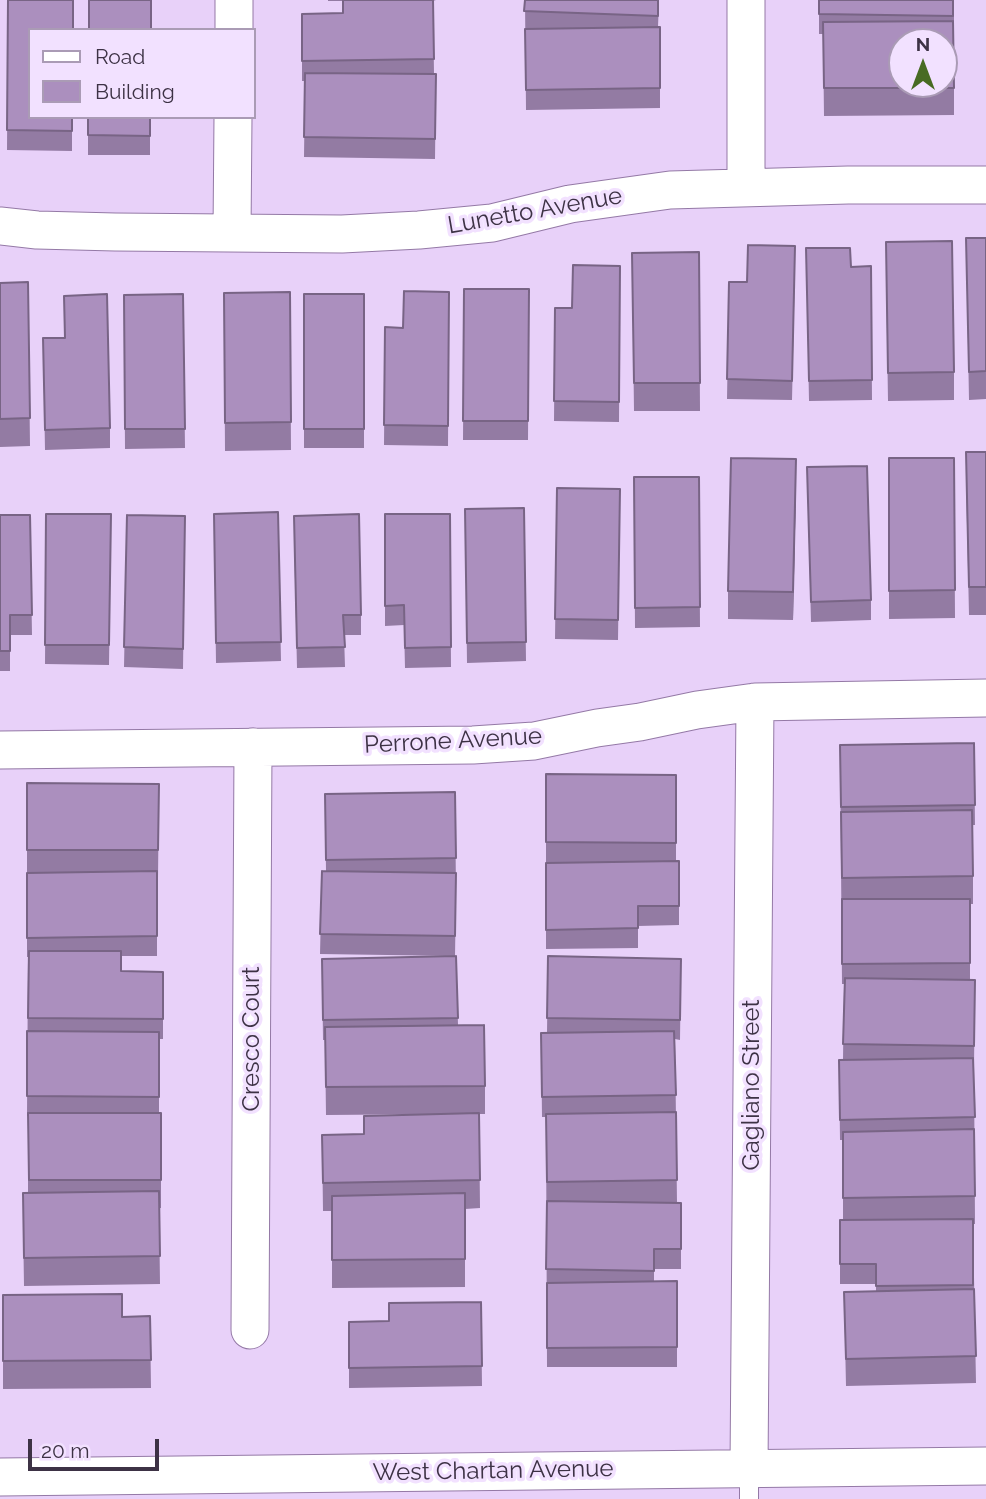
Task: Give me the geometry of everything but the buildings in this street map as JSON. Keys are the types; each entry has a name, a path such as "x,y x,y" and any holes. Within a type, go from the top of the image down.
{"street":[{"path":"234,0 234,28"},
{"path":"746,0 747,187"},
{"path":"232,233 233,119"},
{"name":"Lunetto Avenue","path":"0,226 102,232 342,234 492,223 570,204 670,190 848,185 986,185"},
{"name":"Perrone Avenue","path":"0,750 474,745 534,741 697,710 755,702 986,698"},
{"name":"Gagliano Street","path":"749,1483 755,702"},
{"name":"Cresco Court","path":"250,1330 253,747"},
{"name":"West Chartan Avenue","path":"0,1477 749,1483 986,1466"}]}
